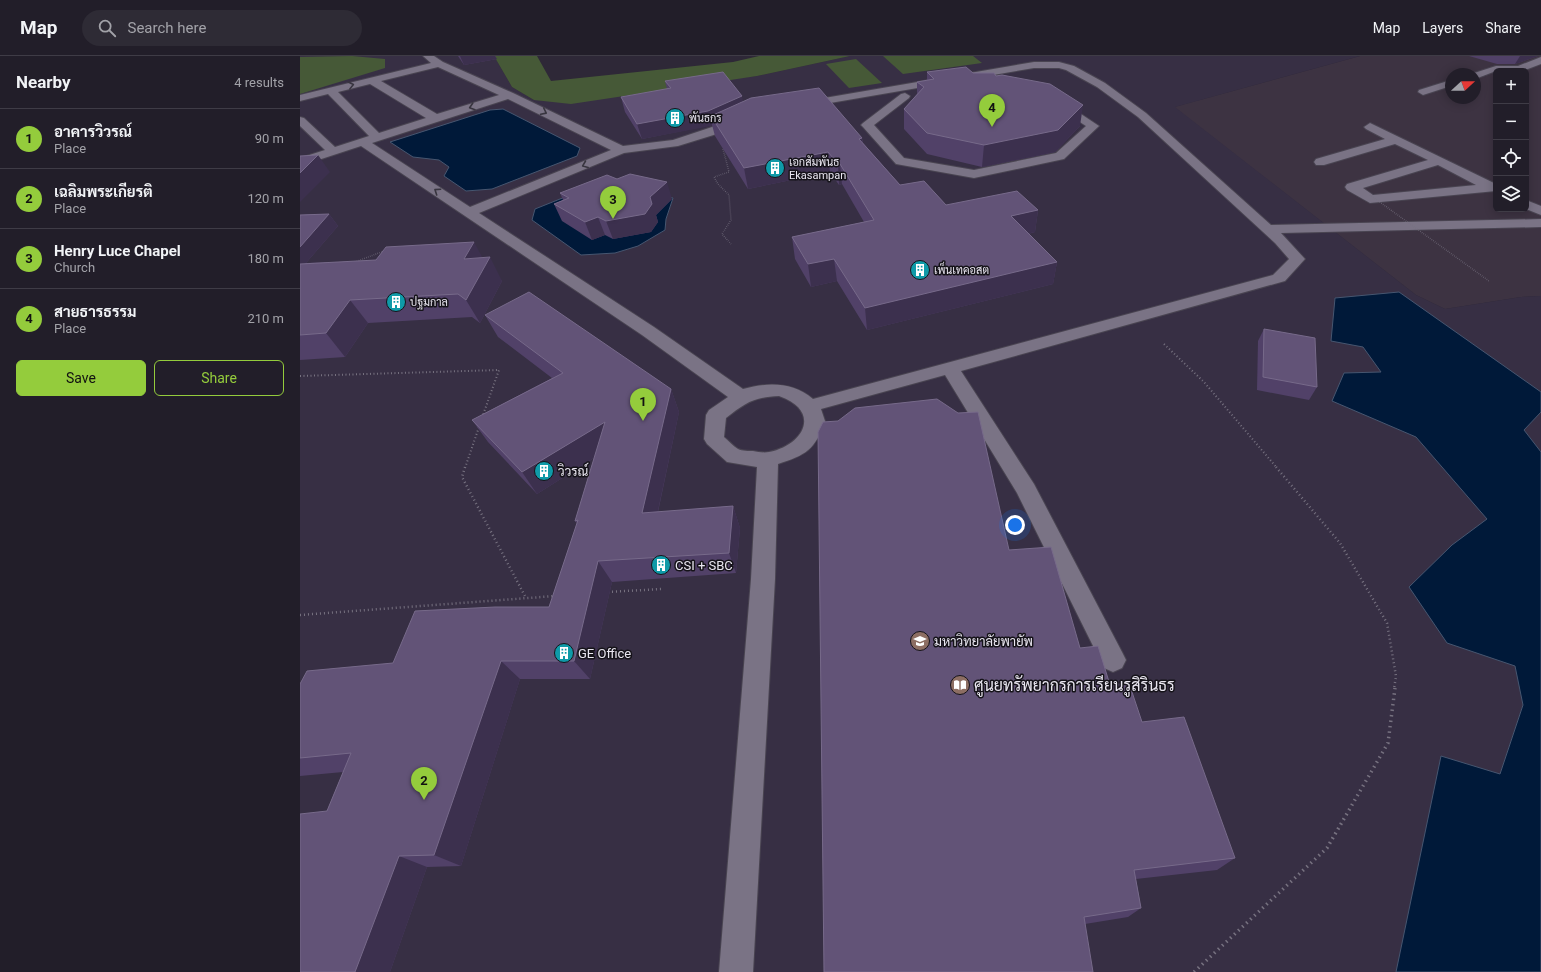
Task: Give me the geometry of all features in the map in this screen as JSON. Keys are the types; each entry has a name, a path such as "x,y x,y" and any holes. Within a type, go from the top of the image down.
{"street":[{"path":"428,56 439,64 509,95 621,150"},
{"path":"1521,68 1541,60"},
{"path":"300,98 439,64"},
{"path":"788,107 906,94 969,83 1034,65 1059,65 1070,68 1101,86 1142,115 1267,229 1297,259 1279,278 810,406"},
{"path":"1481,74 1493,70"},
{"path":"1529,71 1534,72"},
{"path":"371,80 436,119"},
{"path":"1422,92 1445,85"},
{"path":"331,91 377,137"},
{"path":"906,94 867,124 900,161 974,174 1060,156 1093,126 1048,98"},
{"path":"300,162 509,95"},
{"path":"469,212 621,150 681,141 716,130 751,113"},
{"path":"300,120 333,151"},
{"path":"1370,127 1493,187"},
{"path":"1320,162 1396,140"},
{"path":"363,142 648,331 740,396"},
{"path":"1439,161 1352,187 1370,199 1493,188"},
{"path":"1529,205 1541,211"},
{"path":"1267,229 1541,223"},
{"path":"949,367 1026,490 1113,660"},
{"path":"759,390 780,390 798,396 810,406 815,421 809,438 792,452 768,460 734,457 714,439 716,415 740,396 759,390"},
{"path":"736,972 763,580 768,460"}],"path":[{"path":"723,149 729,172 714,177 729,196 731,220 722,234 731,244"},
{"path":"1370,195 1489,281"},
{"path":"349,264 384,251"},
{"path":"1164,344 1204,382 1340,543 1387,623 1396,676 1388,743 1327,848 1194,972"},
{"path":"300,376 499,370 462,477 526,598"},
{"path":"606,592 661,588"},
{"path":"300,615 558,596"}],"shaded area":[{"name":"มหาวิทยาลัยพายัพ","path":"300,56 494,56 512,87 534,100 757,76 850,56 1360,56 1175,107 1416,295 1445,309 1521,297 1541,296 1541,972 300,972"},
{"path":"1360,56 1541,56 1541,296 1521,297 1445,309 1416,295 1174,107"}],"green space":[{"path":"352,56 385,59 385,68 300,94 300,57"},
{"path":"494,56 537,56 551,81 733,62 759,56 850,56 757,76 571,104 534,100 512,87"},
{"path":"883,56 973,56 982,63 903,74"},
{"path":"856,59 882,83 849,88 826,64"}],"water":[{"path":"503,109 580,148 577,156 492,189 466,191 444,176 449,167 439,160 413,157 390,142 490,110"},
{"path":"600,183 626,185 673,198 666,219 665,230 638,246 615,253 581,255 532,220 535,209"},
{"path":"1399,292 1541,392 1541,412 1524,430 1541,452 1541,972 1396,972 1441,756 1500,774 1523,705 1515,666 1447,643 1409,587 1452,545 1487,519 1416,437 1332,401 1344,373 1381,372 1363,347 1331,341 1335,298"}],"building":[{"path":"966,67 973,73 994,73 996,76 1002,75 1050,84 1083,105 1058,130 984,145 927,133 904,109 924,87 917,82 934,79 927,72"},
{"path":"723,72 742,96 708,111 637,124 621,97 671,88 665,81"},
{"path":"819,88 862,138 859,139 900,185 924,181 946,205 1017,191 1038,210 1011,216 1057,262 865,308 834,259 808,264 792,237 874,220 840,164 838,164 828,152 744,168 711,116 751,98"},
{"path":"318,155 300,173 300,156"},
{"path":"630,174 667,182 650,197 652,204 645,214 606,221 598,217 585,222 554,204 569,198 560,193 607,175 617,179"},
{"path":"329,214 300,247 300,215"},
{"path":"474,242 464,259 490,257 466,300 458,294 350,300 326,333 300,335 300,264 376,260 386,247"},
{"path":"529,292 671,389 642,513 733,506 729,553 598,561 574,661 501,661 434,855 399,856 355,972 300,972 300,814 327,811 351,753 300,758 300,684 307,671 393,663 415,611 495,607 549,607 578,520 575,521 605,422 522,472 472,420 563,373 485,315"},
{"path":"1264,329 1315,338 1317,387 1263,377"},
{"name":"ศูนยทรัพยากรการเรียนรูสิรินธร","path":"937,399 958,413 978,412 1009,550 1051,547 1080,648 1098,646 1110,685 1129,683 1142,722 1184,717 1235,858 1134,870 1141,908 1084,917 1093,972 824,972 818,432 823,422 838,421 855,408"}],"place":[{"name":"พันธกร","path":"675,118"},
{"name":"สายธารธรรม","path":"992,127"},
{"name":"เอกสัมพันธ Ekasampan","path":"775,168"},
{"name":"Henry Luce Chapel","path":"613,219"},
{"name":"เพ็นเทคอสต","path":"920,270"},
{"name":"ปฐมกาล","path":"396,302"},
{"name":"อาคารวิวรณ์","path":"643,421"},
{"name":"วิวรณ์","path":"544,471"},
{"name":"CSI + SBC","path":"661,565"},
{"name":"มหาวิทยาลัยพายัพ","path":"920,641"},
{"name":"GE Office","path":"564,653"},
{"name":"ศูนยทรัพยากรการเรียนรูสิรินธร","path":"960,685"},
{"name":"เฉลิมพระเกียรติ","path":"424,800"}]}
